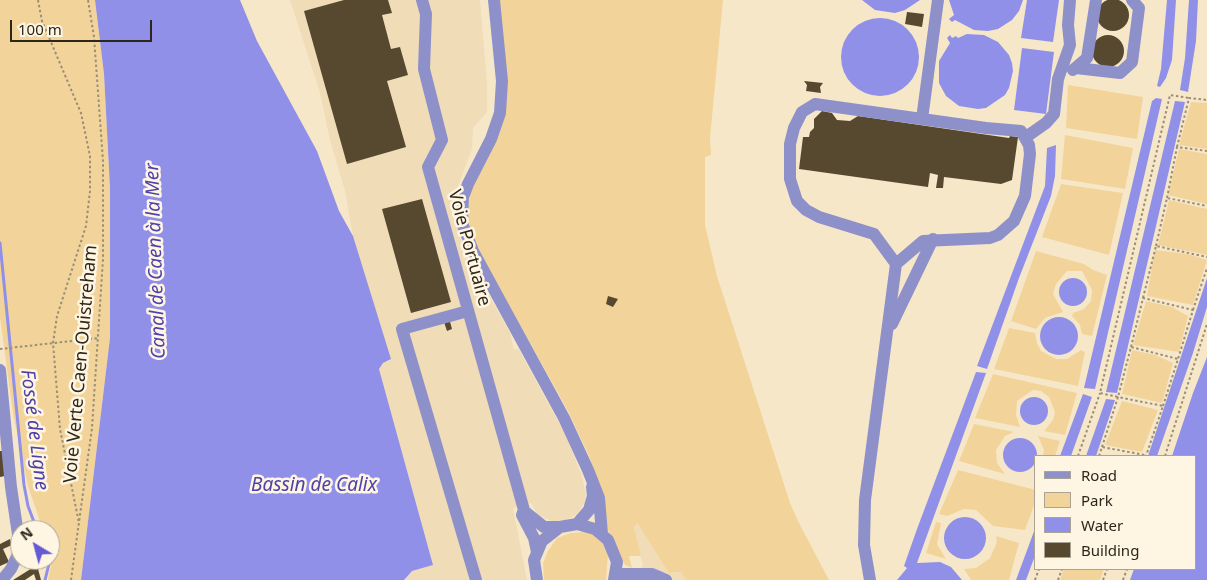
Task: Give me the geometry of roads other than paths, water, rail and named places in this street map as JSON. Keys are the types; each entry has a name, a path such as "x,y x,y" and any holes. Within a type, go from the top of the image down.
{"street":[{"name":"Voie Portuaire","path":"422,0 426,14 424,69 442,140 428,167 523,508 522,515 534,538 537,552"},
{"path":"494,0 502,81 500,113 491,139 468,184 464,197 462,223 473,251 564,418 591,477 599,498 602,534"},
{"path":"922,119 938,0"},
{"path":"1026,137 1046,124 1054,114 1058,79 1070,45 1068,25 1070,0"},
{"path":"1058,79 1076,68 1087,58 1096,0"},
{"path":"1076,68 1120,73 1132,62 1139,8 1132,0"},
{"path":"870,580 864,545 865,500 896,264 874,234 819,217 806,210 797,201 790,179 790,144 802,112 816,104 1021,131 1026,137 1030,154 1025,196 1014,221 998,235 990,238 933,239 924,241 896,264"},
{"path":"888,333 933,239"},
{"path":"468,311 402,329 476,580"},
{"path":"0,370 16,520"},
{"path":"577,524 589,510 593,496 591,477"},
{"path":"523,508 544,527 577,524 595,529 602,534 615,554 615,577 652,574 666,580"},
{"path":"536,580 534,568 537,552 542,541 560,527"},
{"path":"2,580 10,570"}],"water":[{"path":"95,0 240,0 257,41 317,151 339,211 353,236 391,359 383,363 379,369 433,565 412,571 404,580 81,580 110,338 110,188 104,74"},
{"path":"862,0 920,0 905,10 895,13 875,10"},
{"path":"949,0 1023,0 1019,11 1012,20 998,29 988,31 974,30 955,20 952,22 949,19 954,15"},
{"path":"1027,0 1059,0 1053,42 1021,38"},
{"path":"1167,0 1176,0 1172,60 1166,78 1160,87 1157,86 1161,69"},
{"path":"1189,0 1198,0 1196,41 1188,92 1180,90 1185,58"},
{"path":"872,18 888,18 902,24 913,35 919,49 919,65 913,79 902,90 888,96 872,96 858,90 847,79 841,65 841,49 847,35 858,24"},
{"path":"967,34 984,35 998,42 1009,55 1012,63 1013,71 1009,88 1005,95 986,108 978,109 959,106 946,96 939,83 939,61 950,43 947,38 950,35 952,38 956,36 958,38"},
{"path":"1022,48 1054,52 1046,114 1014,110"},
{"path":"1156,98 1162,99 1095,389 1084,388 1152,101"},
{"path":"1175,101 1185,102 1117,393 1106,392"},
{"path":"1056,145 1055,176 1051,196 1019,278 987,369 977,366 1045,186 1047,148"},
{"path":"1073,278 1083,282 1087,292 1083,302 1073,306 1063,302 1059,292 1063,282"},
{"path":"1207,278 1207,307 1193,353 1157,455 1148,455"},
{"path":"1059,317 1072,323 1078,336 1072,349 1059,355 1046,349 1040,336 1046,323"},
{"path":"1207,357 1207,580 1130,580 1134,570 1197,570 1197,455 1172,455"},
{"path":"976,372 986,373 917,563 940,562 951,567 962,580 897,580 907,568 904,566 917,529"},
{"path":"1083,394 1092,397 1071,455 1060,455"},
{"path":"1034,397 1044,401 1048,411 1044,421 1034,425 1024,421 1020,411 1024,401"},
{"path":"1106,399 1115,400 1096,455 1086,455"},
{"path":"1013,439 1027,439 1036,448 1037,455 1034,455 1034,464 1027,471 1013,471 1004,462 1004,448"},
{"path":"965,517 980,523 986,538 980,553 965,559 950,553 944,538 950,523"},
{"path":"1034,531 1034,558 1026,580 1016,580"}],"waterway":[{"name":"Fossé de Ligne","path":"0,243 24,485 33,520"},
{"name":"Fossé de Ligne","path":"45,580 48,570"}],"water label":[{"name":"Canal de Caen à la Mer","path":"156,261"},
{"name":"Bassin de Calix","path":"314,486"}]}
